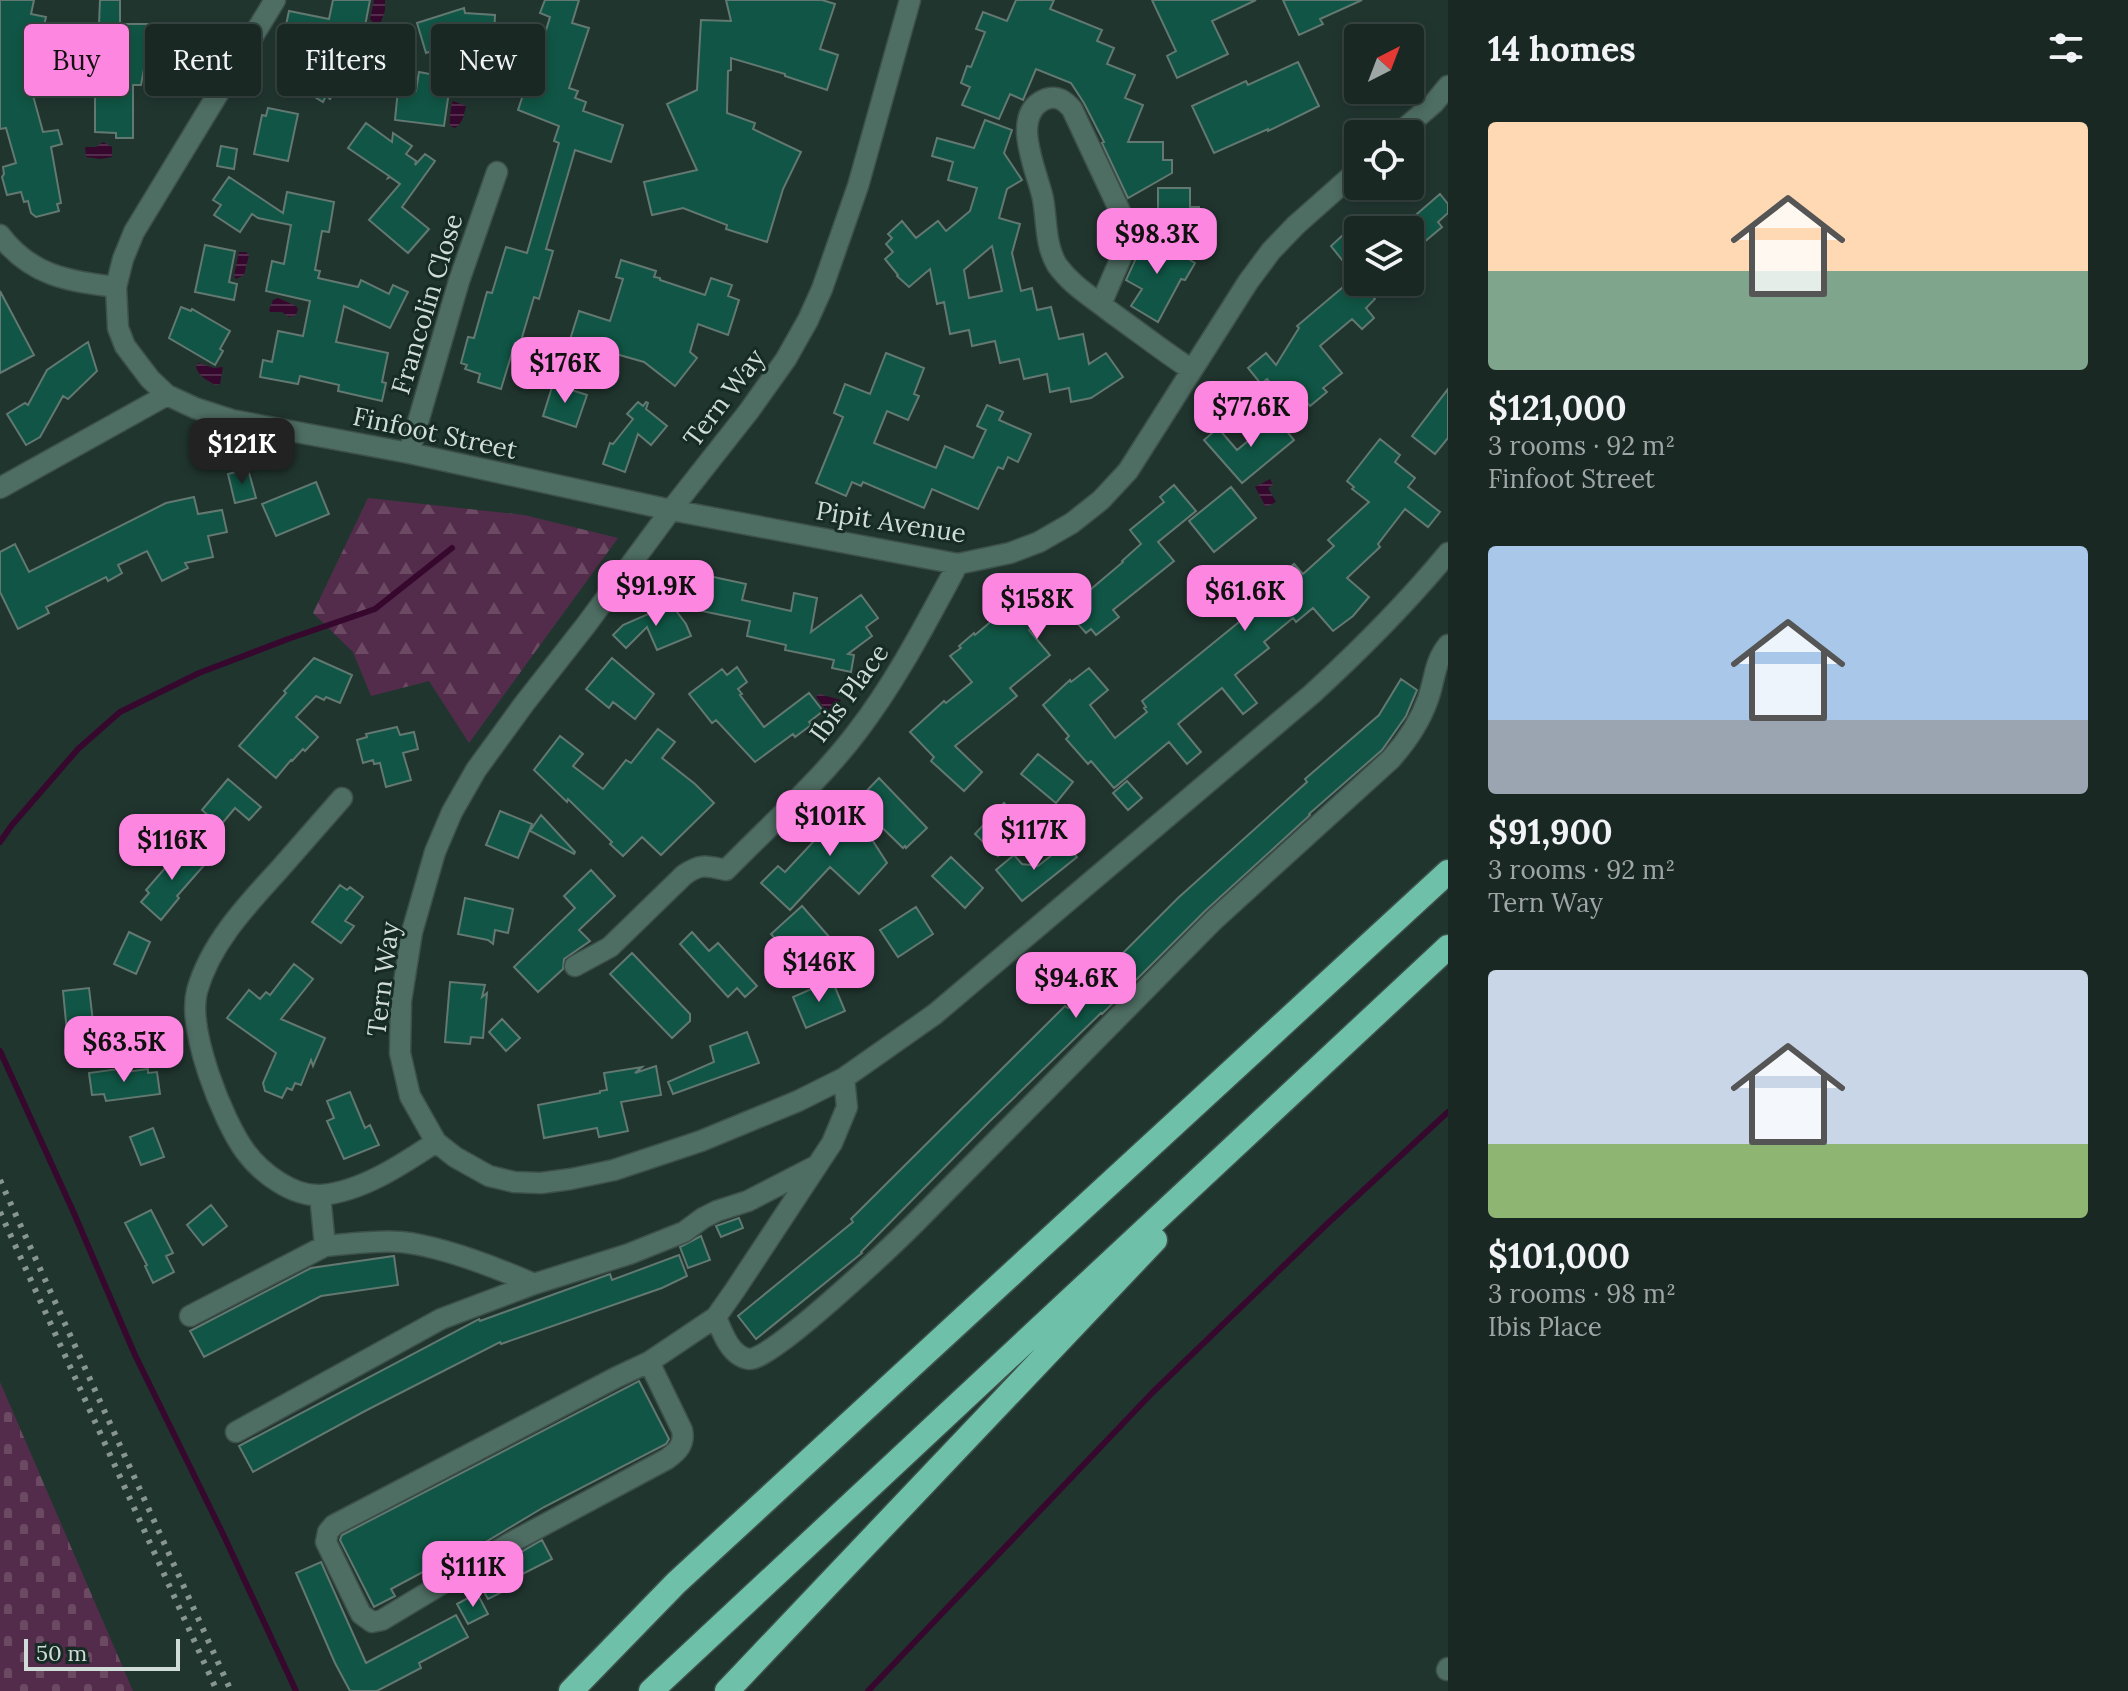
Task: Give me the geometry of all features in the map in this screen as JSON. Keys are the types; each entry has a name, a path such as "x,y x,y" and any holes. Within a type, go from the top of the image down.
{"highway":[{"path":"571,1691 676,1583 1448,872"},
{"path":"651,1691 1448,947"},
{"path":"727,1691 1330,1056"}],"street":[{"name":"Finfoot Street","path":"275,0 134,232 123,259 116,287 118,328 125,346 150,379 167,395 232,420 409,453 671,510"},
{"name":"Tern Way","path":"910,0 858,186 808,320 786,359 749,411 476,770 452,812 435,852 412,932 401,1001 400,1053 410,1096 436,1142 489,1176 514,1182 541,1183 571,1179 614,1170 701,1141 798,1101 844,1078 935,1014 1312,694 1369,642 1448,553"},
{"path":"1414,120 1448,86"},
{"path":"1101,304 1126,246 1126,224 1072,109 1064,100 1053,97 1043,100 1031,112 1027,136 1043,198 1048,244 1054,260 1085,295 1192,370"},
{"name":"Francolin Close","path":"409,453 459,281 497,172"},
{"name":"Pipit Avenue","path":"671,510 958,564 1010,553 1039,542 1072,523 1101,500 1128,471 1271,251 1344,182"},
{"path":"0,235 28,264 46,273 74,282 116,287"},
{"path":"0,488 167,395"},
{"name":"Ibis Place","path":"575,966 610,947 696,867 726,870 819,776 883,697 958,564"},
{"path":"716,1317 735,1352 755,1359 866,1271 1214,920 1391,759 1420,719 1436,665 1448,645"},
{"path":"342,798 241,913 219,944 196,994 196,1027 228,1122 245,1151 261,1169 285,1186 305,1194 320,1195 349,1190 402,1165 436,1142"},
{"path":"649,1362 682,1430 683,1443 676,1453 510,1543 382,1620 372,1622 361,1614 326,1542 328,1532 334,1525 649,1362 716,1317 832,1143 847,1107 844,1078"},
{"path":"236,1432 441,1319 684,1232 710,1214 748,1201 818,1165"},
{"path":"320,1195 325,1246"},
{"path":"190,1316 325,1246 402,1242 445,1252 534,1284"}],"green space":[{"path":"368,498 524,515 618,538 469,743 429,681 371,696 353,652 313,613"},
{"path":"0,1382 133,1691 0,1691"}],"shaded area":[{"path":"374,0 385,0 380,24 370,19"},
{"path":"453,101 466,106 455,128 450,126"},
{"path":"103,142 112,147 112,157 86,157 85,147 96,147"},
{"path":"239,252 249,255 244,275 236,279 234,276"},
{"path":"278,298 296,306 296,315 289,317 282,312 270,312 273,300"},
{"path":"198,363 214,368 223,367 220,384 216,385 201,376 196,367"},
{"path":"1270,479 1273,485 1268,488 1276,502 1266,507 1255,487"},
{"path":"819,694 841,700 831,717 816,697"}],"building":[{"path":"0,0 34,0 31,14 46,17 44,24 24,24 24,96 33,96 43,132 58,130 62,144 51,147 61,203 57,204 59,211 36,217 31,213 28,201 24,202 21,192 7,195 2,177 3,167 16,163 6,128 0,129"},
{"path":"100,0 120,0 120,24 99,24"},
{"path":"333,0 370,0 365,24 286,24 289,11 329,19"},
{"path":"545,0 579,0 572,23 589,28 569,88 578,91 575,98 586,102 583,111 623,125 611,162 575,150 546,249 553,251 539,299 534,297 520,344 515,343 501,389 478,382 480,374 465,369 467,365 461,363 468,337 474,338 487,292 492,293 506,247 527,253 559,143 554,141 559,126 518,110 523,96 545,96 545,33 550,17 540,13"},
{"path":"726,0 822,0 835,4 820,49 838,55 827,90 731,58 727,113 755,123 753,129 801,152 783,189 767,242 726,229 727,225 683,208 652,215 644,182 697,170 667,104 697,90 701,20 731,21"},
{"path":"1016,0 1054,0 1050,9 1102,30 1097,41 1114,48 1107,64 1135,75 1125,98 1143,105 1128,142 1163,142 1163,160 1172,160 1172,173 1128,198 1104,142 1071,83 1036,69 1023,100 1010,94 999,119 962,105 970,87 961,83 985,32 976,29 983,12 1007,21"},
{"path":"1152,0 1256,0 1212,21 1228,54 1177,78 1167,56 1176,51"},
{"path":"1283,0 1362,0 1320,19 1323,24 1299,35"},
{"path":"464,8 465,13 495,15 495,24 431,24 431,51 426,53 417,23"},
{"path":"129,24 145,24 145,69 141,85 133,85 133,138 116,138 116,133 95,132 95,96 129,96"},
{"path":"1298,62 1319,106 1214,153 1192,106"},
{"path":"419,72 431,74 431,96 448,96 444,126 395,120 397,96 415,96"},
{"path":"268,108 298,114 288,161 254,154 262,115 266,116"},
{"path":"985,120 1012,130 1004,153 1022,180 1007,189 999,218 1020,224 1012,253 1021,291 1032,288 1037,310 1051,307 1059,339 1083,334 1089,364 1106,353 1123,377 1091,398 1071,402 1069,388 1050,392 1047,374 1024,379 1019,359 1000,363 995,341 972,346 969,330 950,334 944,302 937,304 930,269 909,287 885,259 893,252 886,244 892,238 888,234 902,221 916,238 938,221 946,231 970,211 977,188 948,180 953,162 932,156 937,138 974,148","holes":["992,246 1002,291 969,298 964,270"]},
{"path":"366,123 392,142 393,133 412,146 406,154 416,161 415,165 425,154 435,161 402,207 429,229 408,253 369,220 400,184 348,148"},
{"path":"221,146 237,149 234,169 217,166"},
{"path":"229,177 283,213 287,192 334,202 329,232 322,231 315,270 320,271 318,278 358,287 361,280 389,294 393,285 408,292 390,328 344,306 336,342 388,353 382,401 338,391 339,385 300,376 298,384 260,377 263,360 272,362 278,331 303,336 310,301 266,291 272,261 284,264 291,225 252,214 240,232 214,215 221,205 213,200"},
{"path":"1158,188 1190,188 1190,207 1199,207 1199,229 1158,228"},
{"path":"1440,194 1448,204 1448,213 1438,222 1442,227 1424,242 1424,216 1415,216"},
{"path":"1143,232 1195,263 1185,280 1181,279 1158,322 1131,306 1142,289 1126,280 1142,245"},
{"path":"1344,236 1344,262 1331,246"},
{"path":"205,245 235,251 229,282 237,284 234,300 195,292"},
{"path":"621,260 656,271 654,277 660,280 705,295 711,278 732,285 728,296 739,300 728,335 698,324 690,352 697,358 675,386 644,362 602,350 600,356 568,346 579,311 610,321 623,279 616,277"},
{"path":"1344,286 1344,296 1372,296 1375,299 1366,308 1374,318 1362,329 1352,319 1320,346 1342,373 1323,388 1327,392 1310,406 1299,393 1287,403 1267,379 1261,384 1248,368 1266,353 1276,365 1299,328 1297,326"},
{"path":"0,291 34,355 0,373"},
{"path":"181,307 192,309 230,331 215,365 169,338"},
{"path":"88,342 97,371 68,399 63,396 40,437 26,445 7,414 25,403 28,405 47,370"},
{"path":"886,353 924,368 914,394 919,396 908,420 887,411 874,443 936,468 945,446 973,458 986,430 977,426 987,405 1003,412 999,420 1031,434 1018,462 1008,457 1003,469 998,467 978,509 932,489 924,508 863,482 861,486 852,482 846,496 816,483 843,417 834,413 845,384 870,394"},
{"path":"553,384 587,395 576,427 543,416"},
{"path":"1448,389 1448,438 1435,454 1412,436"},
{"path":"638,402 643,406 648,403 646,409 667,426 651,445 638,434 625,472 603,464 610,443 613,444 633,419 627,414"},
{"path":"1276,418 1294,440 1242,483 1204,440 1218,428 1237,450"},
{"path":"1380,439 1400,455 1395,462 1415,478 1408,487 1440,512 1428,527 1405,509 1378,544 1380,547 1347,578 1369,597 1353,616 1333,631 1313,608 1296,622 1293,618 1264,642 1269,648 1235,675 1257,703 1243,714 1222,688 1178,724 1201,752 1187,764 1169,742 1114,788 1091,761 1088,764 1066,739 1069,736 1043,705 1070,680 1089,668 1108,690 1090,705 1115,738 1147,712 1142,701 1287,583 1281,575 1294,564 1303,574 1334,546 1328,540 1369,502 1347,481"},
{"path":"248,469 256,498 235,503 228,474"},
{"path":"316,482 329,514 276,536 262,504"},
{"path":"1174,485 1196,511 1158,542 1174,561 1113,610 1119,617 1096,635 1091,629 1086,633 1063,607 1059,610 1056,607 1029,630 1050,655 1010,688 1017,696 955,746 982,772 964,791 931,761 934,757 910,732 944,701 946,703 972,682 950,656 1027,591 1035,601 1060,579 1078,600 1141,544 1130,530 1164,502 1160,497"},
{"path":"1231,487 1256,518 1214,552 1189,521"},
{"path":"194,497 198,514 222,510 227,532 208,536 213,557 185,563 188,568 162,581 147,551 118,565 122,573 108,581 106,577 46,607 49,613 18,629 0,592 0,552 15,544 29,572 166,503"},
{"path":"709,576 746,584 742,600 791,611 794,593 817,598 811,632 861,595 878,618 866,627 872,636 848,654 854,655 851,672 832,668 834,660 785,650 786,645 747,636 750,621 702,611"},
{"path":"671,604 691,636 657,650 647,627 626,648 613,635 623,625"},
{"path":"314,658 352,675 340,703 316,696 296,717 318,737 291,760 276,778 239,746"},
{"path":"612,658 654,694 635,719 613,702 609,708 586,689"},
{"path":"737,667 747,682 738,689 740,695 764,727 809,693 823,711 795,737 793,734 755,762 716,720 712,723 689,694 722,669 727,675"},
{"path":"1401,679 1417,690 1406,716 1382,750 1205,911 989,1122 862,1253 756,1339 738,1316 853,1222 851,1219 1065,1006 1068,1008 1178,898 1307,782 1305,779 1379,715"},
{"path":"397,727 400,735 414,732 418,749 403,753 411,780 386,787 380,763 374,764 373,760 363,763 357,740 367,737 366,734"},
{"path":"658,729 675,742 662,758 714,803 661,855 642,837 623,856 568,799 567,802 534,770 560,736 583,754 573,766 603,789 626,760 631,763"},
{"path":"1038,754 1073,782 1056,803 1021,774"},
{"path":"879,778 927,828 906,848 856,802"},
{"path":"228,779 261,807 249,820 235,808 220,826 202,810"},
{"path":"1127,781 1142,798 1128,810 1113,793"},
{"path":"1004,803 1027,825 998,856 975,834"},
{"path":"834,804 843,814 851,807 887,863 859,894 830,867 790,910 761,883 778,866 785,872 814,841 805,832"},
{"path":"500,811 532,824 518,858 486,845"},
{"path":"541,815 575,852 574,854 530,831"},
{"path":"1066,844 1077,857 1022,901 996,870 1014,855 1022,864 1038,866"},
{"path":"185,845 206,863 161,920 141,902 149,893 146,890"},
{"path":"951,857 983,888 965,908 932,876"},
{"path":"591,870 615,896 579,930 590,941 564,959 563,969 538,992 514,967 575,908 564,896"},
{"path":"340,885 347,890 350,887 363,897 345,921 354,926 341,943 312,922"},
{"path":"465,898 513,909 508,933 495,930 493,944 488,940 458,934"},
{"path":"802,906 831,939 812,956 804,947 792,958 771,934"},
{"path":"916,907 933,934 898,957 880,930"},
{"path":"129,932 150,942 136,974 114,964"},
{"path":"692,932 709,951 718,943 757,986 745,997 737,988 728,997 680,944"},
{"path":"632,953 690,1014 690,1021 672,1038 610,974"},
{"path":"294,964 313,979 281,1019 325,1038 313,1066 311,1060 301,1085 295,1083 292,1090 287,1088 282,1098 265,1091 263,1083 276,1053 227,1018 249,990 260,999 266,992 270,995"},
{"path":"832,980 845,1011 806,1028 793,997"},
{"path":"450,982 485,985 482,997 487,993 483,1038 471,1037 470,1044 445,1042"},
{"path":"89,988 94,1030 67,1032 63,991"},
{"path":"502,1019 520,1038 506,1051 489,1032"},
{"path":"747,1032 759,1063 673,1094 668,1082 714,1062 710,1046"},
{"path":"656,1066 661,1095 621,1102 628,1131 599,1137 597,1128 544,1138 538,1105 607,1090 604,1073 642,1067 635,1073"},
{"path":"118,1069 119,1073 148,1069 148,1073 157,1072 160,1094 106,1101 104,1094 92,1095 89,1073"},
{"path":"350,1092 365,1128 370,1125 379,1145 344,1159 327,1121 334,1118 327,1101"},
{"path":"153,1128 164,1157 141,1165 130,1137"},
{"path":"211,1205 227,1226 203,1245 187,1225"},
{"path":"151,1210 173,1253 166,1256 174,1272 153,1283 125,1223"},
{"path":"739,1218 743,1228 721,1237 716,1226"},
{"path":"701,1236 710,1260 688,1268 680,1247"},
{"path":"679,1255 687,1276 662,1288 500,1342 253,1472 239,1446 479,1319 610,1274 612,1280"},
{"path":"394,1256 398,1285 321,1296 204,1357 190,1331 311,1268"},
{"path":"639,1381 669,1439 666,1444 544,1507 464,1555 462,1551 391,1589 395,1596 374,1607 340,1540 342,1535"},
{"path":"542,1540 552,1559 503,1584 506,1590 488,1599 476,1578"},
{"path":"321,1562 366,1663 456,1615 468,1637 419,1663 421,1668 377,1691 350,1691 296,1573"},
{"path":"477,1593 488,1614 468,1624 457,1604"}],"waterway":[{"path":"0,842 78,749 120,712 199,673 375,609 452,548"},
{"path":"0,1051 135,1355 296,1691"},
{"path":"868,1691 1152,1393 1448,1112"}],"railway":[{"path":"0,1180 231,1691"},
{"path":"0,1212 217,1691"}]}
